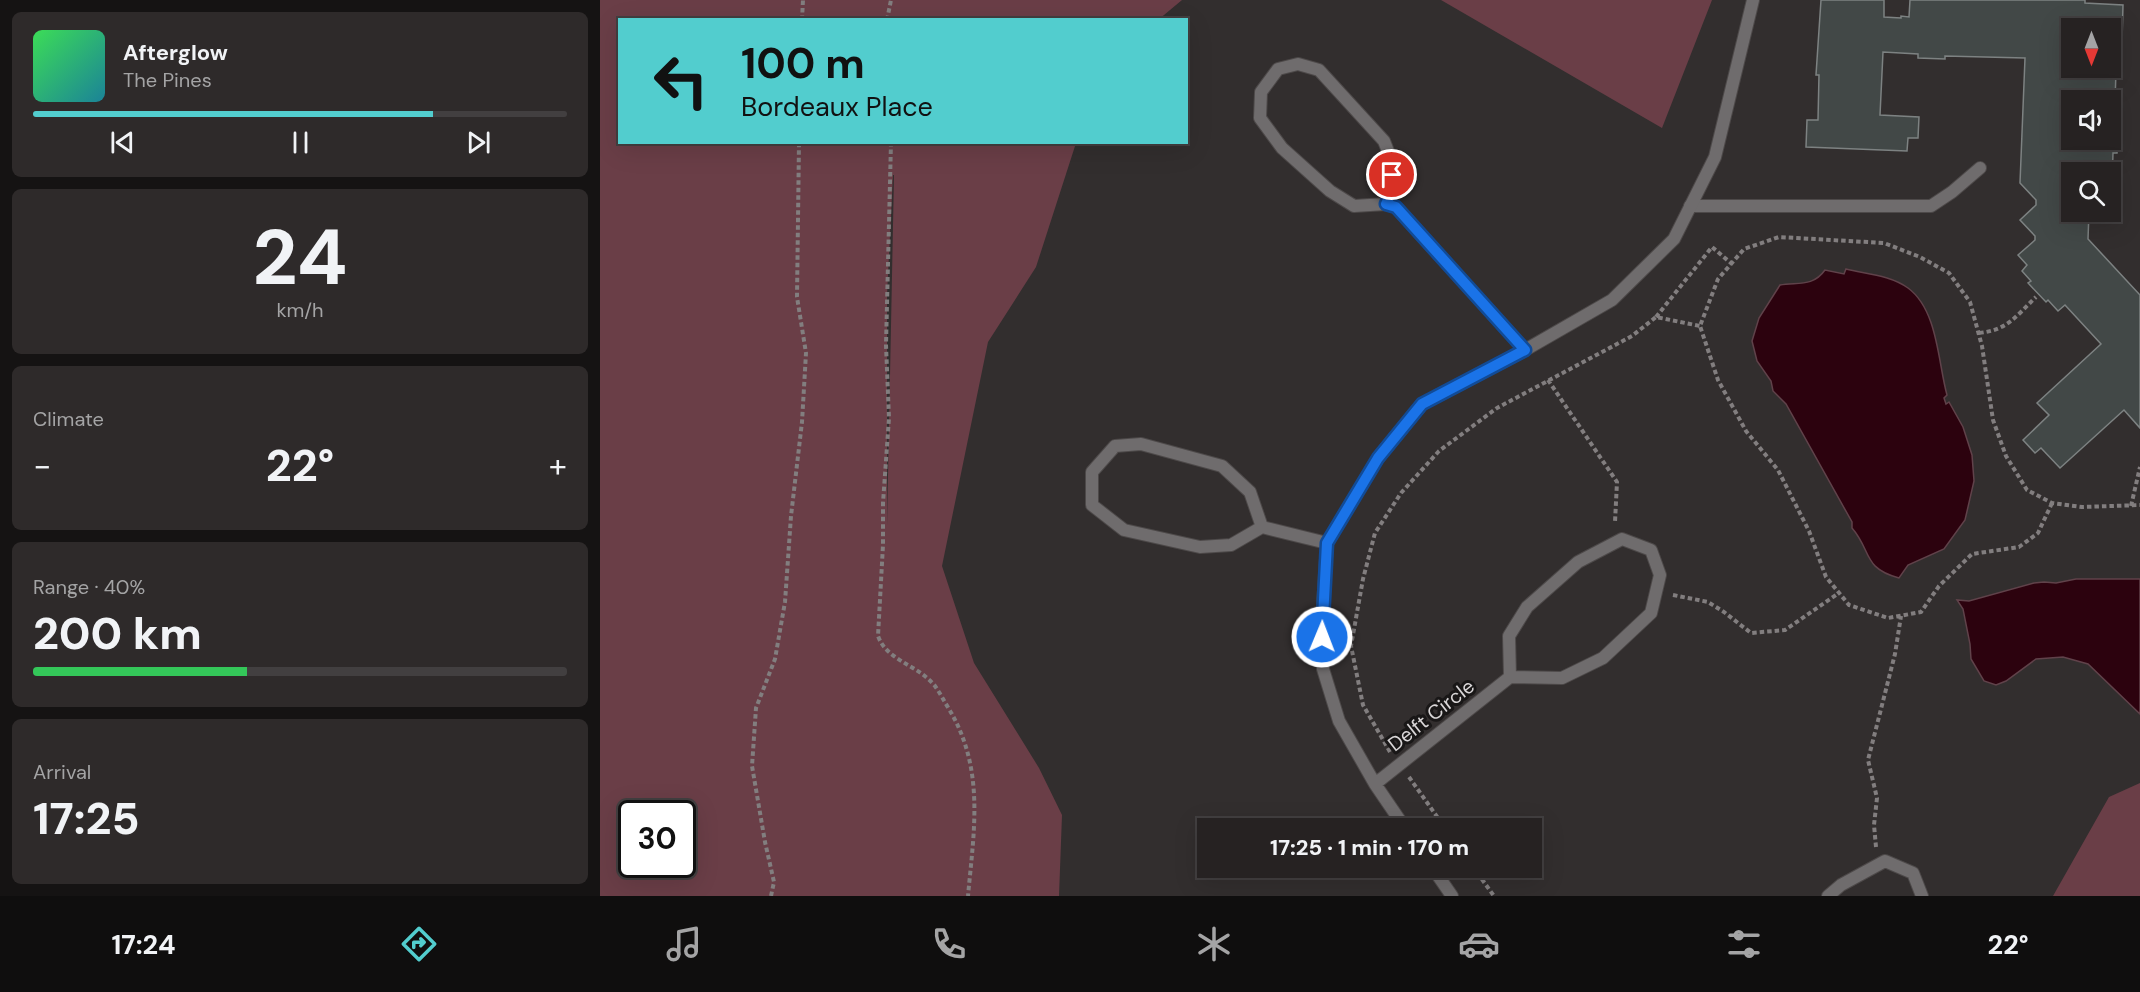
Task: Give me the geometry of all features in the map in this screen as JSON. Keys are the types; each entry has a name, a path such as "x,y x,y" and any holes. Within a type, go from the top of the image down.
{"street":[{"path":"1398,818 1339,721 1323,669 1322,621 1327,543 1378,458 1422,404 1525,350 1612,300 1674,239 1715,157 1753,0"},
{"path":"1386,204 1392,191 1391,159 1384,141 1319,70 1298,64 1278,69 1261,92 1260,118 1282,148 1330,191 1354,206 1386,204 1396,207 1525,350"},
{"path":"1690,206 1931,206 1952,192 1980,168"},
{"path":"1262,527 1250,492 1222,466 1141,444 1115,446 1092,472 1092,505 1124,530 1200,547 1231,545 1262,527 1327,543"},
{"path":"1622,539 1651,550 1660,575 1651,613 1603,658 1562,678 1510,677 1509,636 1527,607 1578,562 1622,539"},
{"name":"Delft Circle","path":"1376,784 1510,677"},
{"path":"1828,896 1841,885 1885,861 1913,873 1922,896"},
{"path":"1440,878 1452,896"}],"path":[{"path":"802,18 803,0"},
{"path":"887,18 891,0"},
{"path":"771,896 774,882 752,765 756,708 776,659 785,602 791,516 802,422 806,353 797,297 799,144"},
{"path":"891,144 886,345 889,418 882,503 884,545 878,636 882,646 891,654 920,671 935,686 964,738 971,763 976,816 968,896"},
{"path":"2052,503 2038,532 2019,548 1972,554 1939,586 1921,612 1887,618 1849,605 1826,577 1809,531 1778,470 1746,431 1718,380 1700,326 1718,279 1744,249 1779,237 1884,243 1920,257 1949,273 1970,302 1979,333 1993,420 2006,456 2027,490 2052,503 2082,507 2140,506"},
{"path":"1387,749 1363,705 1351,646 1363,579 1375,532 1401,493 1439,451 1497,408 1632,336 1656,317 1712,247 1731,264"},
{"path":"1979,333 1992,332 2005,327 2036,297"},
{"path":"1656,317 1700,326"},
{"path":"1548,380 1617,482 1615,526"},
{"path":"2131,506 2140,467"},
{"path":"1671,595 1708,602 1751,633 1785,630 1839,594"},
{"path":"1876,847 1874,825 1876,798 1868,760 1895,654 1901,616"},
{"path":"1410,778 1438,818"},
{"path":"1481,878 1494,896"}],"shaded area":[{"path":"600,0 1182,0 1160,18 618,18 618,144 1076,144 1036,267 988,342 942,566 974,663 1039,768 1062,815 1059,896 600,896","holes":["894,175 887,526 887,295"]},
{"path":"1441,0 1712,0 1662,128"},
{"path":"1846,269 1894,280 1908,288 1918,298 1931,323 1935,338 1947,395 1944,398 1946,404 1949,402 1963,427 1972,455 1974,481 1965,520 1944,549 1908,565 1899,578 1879,569 1869,558 1852,528 1852,522 1786,404 1773,391 1771,381 1757,361 1752,341 1759,318 1780,285 1805,283 1815,279 1825,270 1844,274"},
{"path":"2076,579 2140,579 2140,714 2088,664 2063,657 2036,659 2006,681 1996,685 1984,681 1971,659 1963,609 1957,600 1969,601 2034,583 2056,583"},
{"path":"2140,783 2140,896 2053,896 2109,797"}],"building":[{"path":"1821,0 1884,0 1884,17 1901,18 1901,16 1909,17 1910,0 2085,0 2085,3 2123,5 2122,41 2121,18 2061,18 2061,78 2116,78 2115,90 2061,90 2061,150 2117,150 2117,153 2113,153 2113,162 2061,162 2061,222 2089,222 2088,239 2140,295 2140,428 2124,410 2060,468 2041,448 2035,453 2023,440 2049,415 2037,403 2101,344 2065,305 2058,311 2048,300 2046,302 2028,283 2031,281 2022,271 2027,265 2018,255 2035,240 2035,236 2020,220 2036,205 2036,200 2020,183 2025,58 1945,56 1945,59 1918,58 1918,54 1883,52 1880,115 1919,117 1918,138 1908,138 1907,151 1806,147 1807,120 1818,120 1819,75 1816,75"}],"route":[{"path":"1322,637 1327,543 1378,458 1422,404 1525,350 1396,207 1386,204 1392,191 1392,175"}]}
